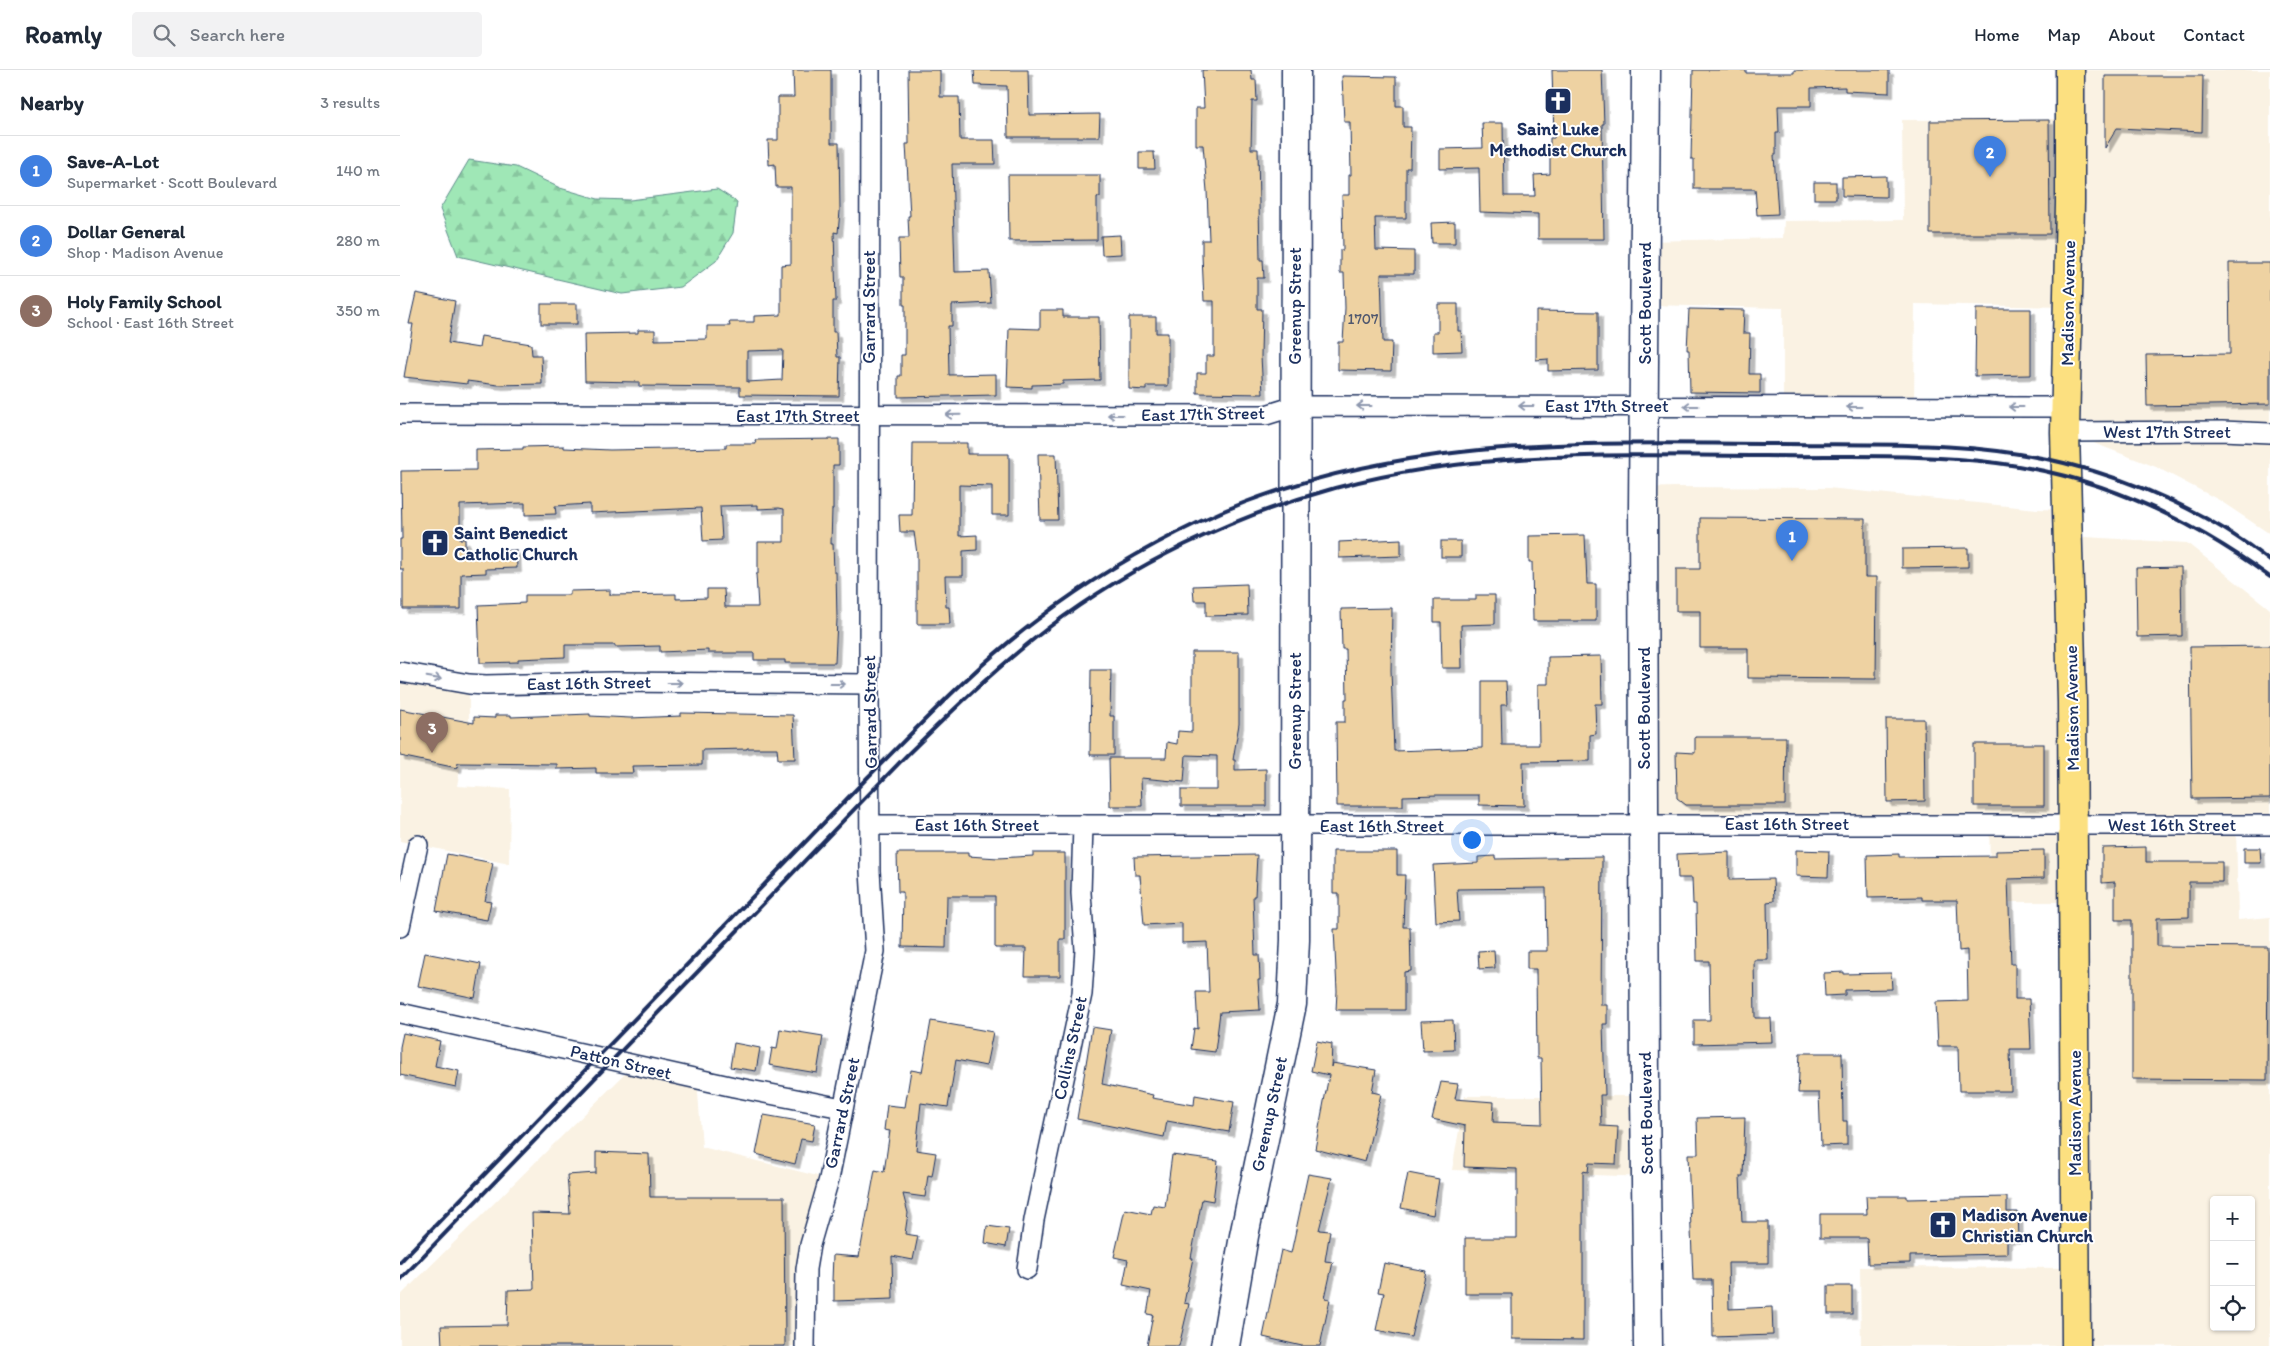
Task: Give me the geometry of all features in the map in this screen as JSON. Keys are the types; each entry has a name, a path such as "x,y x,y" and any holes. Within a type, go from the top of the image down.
{"main road":[{"name":"Greenup Street","path":"1225,1346 1244,1236 1292,1004 1295,940 1296,70"},
{"name":"Scott Boulevard","path":"1646,70 1643,502 1648,1346"},
{"name":"Madison Avenue","path":"2070,70 2070,203 2065,420 2072,689 2076,1346"}],"street":[{"name":"Garrard Street","path":"805,1346 806,1269 810,1244 829,1179 875,951 870,871 870,70"},
{"name":"East 17th Street","path":"400,414 1266,415 1295,406 1645,406 2065,420"},
{"name":"West 17th Street","path":"2065,420 2270,433"},
{"name":"East 16th Street","path":"400,672 469,684 486,685 613,682 869,684"},
{"name":"East 16th Street","path":"871,825 2073,825"},
{"name":"Collins Street","path":"1027,1268 1034,1220 1082,994 1085,950 1081,893 1083,825"},
{"name":"West 16th Street","path":"2073,825 2270,825"},
{"path":"400,927 418,845"},
{"name":"Patton Street","path":"400,1013 734,1087 842,1108"}],"shaded area":[{"path":"2070,70 2270,70 2270,534 2219,500 2156,467 2065,432 2067,307 1915,304 1914,407 1783,406 1783,308 1646,305 1646,241 1783,238 1784,221 1903,220 1902,120 2070,119"},
{"path":"1643,488 1828,488 2037,509 2067,510 2068,536 2187,543 2270,609 2270,825 2236,825 2238,920 2270,917 2270,1346 1861,1346 1860,1267 2075,1268 2073,902 1991,902 1989,825 1644,825"},
{"path":"400,672 469,684 469,720 457,786 510,789 509,864 400,841"},
{"path":"634,1065 697,1079 702,1147 829,1179 810,1244 805,1346 400,1346 400,1296"},
{"path":"1465,1096 1645,1096 1647,1177 1452,1170"}],"green space":[{"path":"469,160 516,167 560,188 598,199 630,200 717,189 737,202 733,233 716,261 681,287 622,294 458,256 440,209"}],"building":[{"path":"793,70 831,70 831,143 839,143 840,211 838,233 834,232 836,301 833,301 833,332 836,332 837,357 840,357 839,396 740,395 740,387 639,386 639,382 585,381 584,334 638,333 638,330 655,330 655,340 707,339 707,326 730,326 729,322 754,322 754,316 781,315 781,265 791,264 791,187 776,187 775,164 769,165 768,140 778,140 778,97 794,97","holes":["783,350 782,380 747,382 747,351"]},
{"path":"908,70 940,70 940,97 959,97 960,140 994,140 995,164 952,164 955,272 989,271 991,303 952,305 952,326 948,326 949,375 996,374 996,395 898,397 901,355 905,355 905,305 903,305 903,277 900,277 899,238 909,238 908,216 910,216 906,144 909,144"},
{"path":"974,70 1028,70 1029,115 1100,114 1099,137 1008,137 1007,86 975,85"},
{"path":"1202,70 1251,70 1252,80 1256,80 1257,101 1252,101 1251,149 1258,149 1260,260 1263,260 1264,278 1257,278 1257,309 1262,309 1261,356 1263,394 1197,393 1197,373 1206,373 1206,356 1214,356 1214,301 1204,301 1202,255 1202,240 1209,240 1207,191 1203,145 1196,145 1196,108 1204,108"},
{"path":"1552,70 1602,70 1604,239 1538,239 1538,214 1480,212 1479,168 1440,169 1440,149 1483,148 1482,123 1503,123 1504,196 1535,196 1534,175 1550,174 1550,138 1554,138"},
{"path":"1693,70 1746,70 1746,73 1794,73 1794,70 1889,70 1889,93 1845,91 1845,87 1811,88 1811,106 1778,106 1779,133 1776,133 1776,155 1774,155 1778,214 1757,215 1755,189 1694,189 1694,159 1691,159"},
{"path":"1342,76 1396,77 1396,106 1403,106 1403,127 1411,127 1410,168 1406,168 1406,218 1375,218 1376,250 1414,251 1414,274 1381,274 1383,342 1392,342 1391,371 1338,370 1338,342 1343,342 1345,308 1344,273 1340,273 1340,250 1343,250 1342,195 1349,195 1349,175 1351,175 1350,122 1344,122"},
{"path":"2105,76 2203,76 2202,132 2117,128 2105,148"},
{"path":"2049,120 2050,234 1930,234 1930,121"},
{"path":"1139,152 1154,152 1155,169 1139,169"},
{"path":"1008,175 1100,175 1100,197 1097,197 1097,240 1009,241"},
{"path":"1886,176 1886,197 1842,196 1842,177"},
{"path":"1814,182 1836,182 1836,199 1814,199"},
{"path":"1455,222 1455,243 1432,243 1431,223"},
{"path":"1120,235 1121,254 1102,255 1101,236"},
{"path":"2229,263 2270,263 2270,404 2147,406 2146,355 2230,354"},
{"path":"416,293 455,301 448,343 479,348 481,336 531,344 532,355 541,355 542,384 498,385 467,381 467,384 404,377 413,324 409,324"},
{"path":"541,304 577,304 577,324 541,324"},
{"path":"1438,304 1458,304 1458,331 1461,331 1462,351 1433,352 1433,332 1438,332"},
{"path":"1689,309 1744,310 1743,333 1750,333 1749,374 1760,374 1760,393 1690,392 1689,350 1687,350"},
{"path":"1976,309 2031,309 2031,375 1975,376"},
{"path":"1040,310 1063,310 1063,317 1099,317 1100,380 1063,381 1063,384 1032,385 1032,388 1007,387 1009,328 1040,329"},
{"path":"1536,311 1598,312 1598,370 1548,371 1548,359 1536,360"},
{"path":"1129,317 1156,317 1156,333 1168,333 1168,386 1146,386 1146,390 1129,389"},
{"path":"839,439 839,465 833,465 831,544 833,544 834,572 836,572 837,619 835,663 785,663 785,660 754,660 754,653 708,653 708,650 660,652 660,646 565,645 565,657 518,659 518,662 480,663 478,605 525,603 525,595 570,595 570,591 610,590 610,595 676,594 676,599 707,598 707,589 724,589 725,607 758,607 756,574 758,574 758,542 784,542 784,509 758,509 758,505 720,506 722,540 703,541 701,508 590,513 590,504 555,506 556,514 525,515 525,503 460,505 460,539 465,539 465,552 516,550 517,568 486,569 486,573 461,574 461,609 403,609 403,569 400,569 400,539 402,539 401,471 476,470 476,450 564,446 564,448 610,450 726,448 726,444 756,444 755,440"},
{"path":"913,443 967,443 967,454 1009,454 1009,515 992,515 992,486 959,485 959,536 977,535 977,550 963,551 963,576 945,576 946,607 949,607 950,624 917,624 917,554 914,532 900,532 899,515 912,515"},
{"path":"1038,454 1056,454 1058,520 1040,520"},
{"path":"1700,518 1865,519 1865,577 1877,577 1876,679 1748,678 1748,648 1700,648 1700,611 1676,611 1676,569 1700,569"},
{"path":"1585,535 1587,584 1596,584 1596,621 1533,621 1532,562 1529,562 1529,536"},
{"path":"1401,539 1401,556 1339,558 1339,542"},
{"path":"1441,541 1461,541 1461,557 1441,557"},
{"path":"1968,548 1968,567 1902,568 1902,549"},
{"path":"2181,567 2182,636 2137,637 2136,568"},
{"path":"1247,584 1248,615 1206,616 1206,601 1194,601 1193,586"},
{"path":"1476,595 1495,595 1495,624 1461,625 1462,668 1442,668 1441,622 1434,622 1434,600 1476,600"},
{"path":"1392,608 1391,670 1394,751 1482,748 1482,681 1506,681 1507,705 1501,705 1502,745 1539,745 1538,684 1548,684 1548,657 1601,656 1602,704 1595,704 1596,734 1590,735 1590,761 1523,762 1524,806 1479,805 1479,795 1438,795 1403,796 1403,806 1337,806 1336,722 1345,722 1345,699 1347,699 1346,649 1342,649 1341,609"},
{"path":"2270,646 2270,798 2192,799 2190,647"},
{"path":"1192,652 1239,652 1239,724 1233,760 1235,760 1235,770 1266,769 1266,806 1181,806 1181,790 1217,790 1217,756 1186,755 1184,782 1141,778 1142,806 1110,806 1109,758 1166,758 1167,742 1177,744 1178,731 1192,732"},
{"path":"1091,670 1111,670 1110,716 1114,716 1114,755 1090,755"},
{"path":"400,709 474,723 474,717 495,718 495,715 511,715 511,717 590,714 590,716 630,718 681,716 681,713 793,715 795,759 778,759 777,748 747,748 702,750 702,765 632,766 633,773 596,773 596,768 557,769 557,764 458,763 457,768 400,756"},
{"path":"1886,719 1924,719 1925,801 1887,802"},
{"path":"1695,737 1786,737 1785,805 1686,805 1677,798 1676,752 1695,753"},
{"path":"1974,744 2044,744 2044,806 1974,806"},
{"path":"2146,847 2146,862 2222,862 2222,882 2189,882 2189,917 2157,918 2157,946 2268,947 2267,1080 2132,1079 2132,920 2115,920 2115,882 2102,883 2102,848"},
{"path":"2244,848 2260,848 2261,863 2244,863"},
{"path":"1796,850 1829,851 1828,877 1796,876"},
{"path":"2044,850 2044,878 2008,879 2011,964 2015,964 2015,999 2029,999 2031,1049 2010,1049 2011,1091 1959,1091 1958,1046 1938,1046 1936,1002 1968,1001 1967,950 1959,951 1957,900 1922,900 1922,897 1868,898 1867,855 1899,854 1899,857 1996,856 1996,851"},
{"path":"1333,851 1397,851 1397,875 1405,875 1403,927 1410,927 1411,971 1404,972 1404,1010 1336,1010 1334,929 1339,929 1339,893 1333,893"},
{"path":"1729,852 1729,880 1773,879 1774,901 1767,902 1768,960 1754,960 1755,1018 1771,1018 1772,1042 1694,1044 1694,1020 1710,1020 1709,961 1697,961 1696,904 1693,904 1692,878 1678,878 1677,854"},
{"path":"897,853 968,853 968,856 998,858 1033,856 1033,853 1065,853 1065,939 1060,939 1060,976 1025,976 1026,948 995,948 995,896 947,896 946,948 902,947 903,892 898,892"},
{"path":"447,854 493,863 485,901 491,902 487,920 436,911"},
{"path":"1257,855 1255,896 1253,896 1255,955 1259,955 1260,1010 1220,1012 1215,1052 1191,1049 1194,1028 1198,1029 1196,992 1209,992 1207,942 1182,943 1182,923 1144,925 1140,875 1135,875 1134,857"},
{"path":"1495,856 1495,859 1602,857 1601,1005 1607,1005 1607,1024 1603,1024 1605,1095 1600,1095 1601,1126 1618,1127 1616,1164 1589,1163 1588,1172 1583,1171 1583,1340 1512,1339 1512,1294 1465,1294 1465,1238 1517,1238 1517,1169 1464,1167 1465,1126 1432,1119 1441,1082 1458,1084 1455,1099 1494,1102 1493,1122 1542,1124 1541,1058 1537,1058 1536,969 1527,969 1527,951 1547,951 1546,888 1457,889 1459,921 1436,922 1433,865 1478,863 1478,857"},
{"path":"1494,950 1495,968 1479,969 1478,951"},
{"path":"425,953 481,964 475,998 418,986"},
{"path":"1844,972 1844,974 1891,973 1892,989 1845,990 1845,995 1825,996 1824,973"},
{"path":"1453,1020 1454,1050 1423,1051 1421,1021"},
{"path":"931,1021 993,1032 986,1066 956,1060 948,1107 921,1103 916,1150 936,1153 932,1176 928,1175 925,1197 903,1194 908,1213 905,1234 918,1236 913,1260 892,1256 893,1299 834,1301 834,1281 832,1281 833,1255 859,1257 875,1170 884,1172 890,1131 884,1130 887,1105 905,1107 911,1070 922,1072"},
{"path":"1092,1027 1111,1030 1102,1084 1153,1095 1152,1098 1194,1105 1195,1095 1234,1102 1229,1132 1167,1121 1164,1137 1077,1119"},
{"path":"780,1029 823,1036 817,1073 769,1065 772,1048 777,1049"},
{"path":"403,1033 440,1041 435,1066 459,1071 456,1087 400,1075 400,1047"},
{"path":"1317,1041 1332,1044 1331,1067 1332,1063 1376,1070 1372,1092 1381,1094 1365,1162 1315,1149 1329,1075 1311,1071"},
{"path":"734,1043 760,1048 756,1071 730,1067"},
{"path":"1800,1053 1842,1053 1843,1121 1847,1121 1847,1145 1821,1146 1819,1093 1798,1093"},
{"path":"764,1115 815,1124 812,1141 801,1139 795,1164 756,1154"},
{"path":"1745,1117 1743,1176 1740,1176 1742,1222 1768,1222 1768,1263 1728,1263 1729,1309 1772,1307 1773,1335 1713,1337 1712,1280 1693,1280 1688,1154 1698,1154 1697,1118"},
{"path":"596,1152 649,1154 650,1197 784,1197 785,1346 442,1346 441,1326 507,1325 508,1290 534,1289 532,1213 570,1214 567,1175 596,1173"},
{"path":"1172,1155 1218,1161 1213,1201 1202,1199 1184,1303 1189,1304 1179,1346 1147,1346 1153,1315 1147,1314 1151,1291 1123,1285 1128,1260 1114,1257 1125,1209 1151,1214 1153,1205 1165,1207"},
{"path":"1408,1173 1439,1179 1433,1215 1401,1208"},
{"path":"1308,1174 1332,1178 1319,1230 1330,1231 1325,1261 1333,1262 1325,1298 1330,1299 1320,1346 1302,1346 1263,1337 1281,1250 1291,1253"},
{"name":"Madison Avenue Christian Church","path":"1866,1196 1907,1196 1907,1199 2007,1197 2007,1212 2018,1212 2019,1238 2007,1239 2007,1254 1910,1256 1910,1263 1868,1264 1867,1238 1820,1238 1820,1214 1867,1214"},
{"path":"987,1226 1009,1229 1006,1247 985,1243"},
{"path":"1384,1263 1426,1271 1411,1337 1376,1330 1384,1293 1378,1292"},
{"path":"1828,1286 1852,1286 1852,1314 1828,1314"}],"railway":[{"path":"400,1262 868,777 992,656 1056,606 1116,566 1201,521 1271,493 1342,472 1414,458 1486,449 1632,443 1887,444 1958,447 1994,450 2029,456 2064,463 2119,479 2198,514 2223,528 2270,561"},
{"path":"400,1280 908,754 994,673 1048,628 1114,583 1185,544 1259,513 1335,488 1388,476 1441,467 1495,461 1548,457 1657,455 1940,458 1997,463 2034,469 2106,489 2141,502 2174,518 2207,536 2270,577"}],"place":[{"name":"Saint Luke Methodist Church","path":"1558,101"},
{"name":"Dollar General","path":"1990,177"},
{"name":"Saint Benedict Catholic Church","path":"435,543"},
{"name":"Save-A-Lot","path":"1792,561"},
{"name":"Holy Family School","path":"432,753"},
{"name":"Madison Avenue Christian Church","path":"1943,1225"}]}
